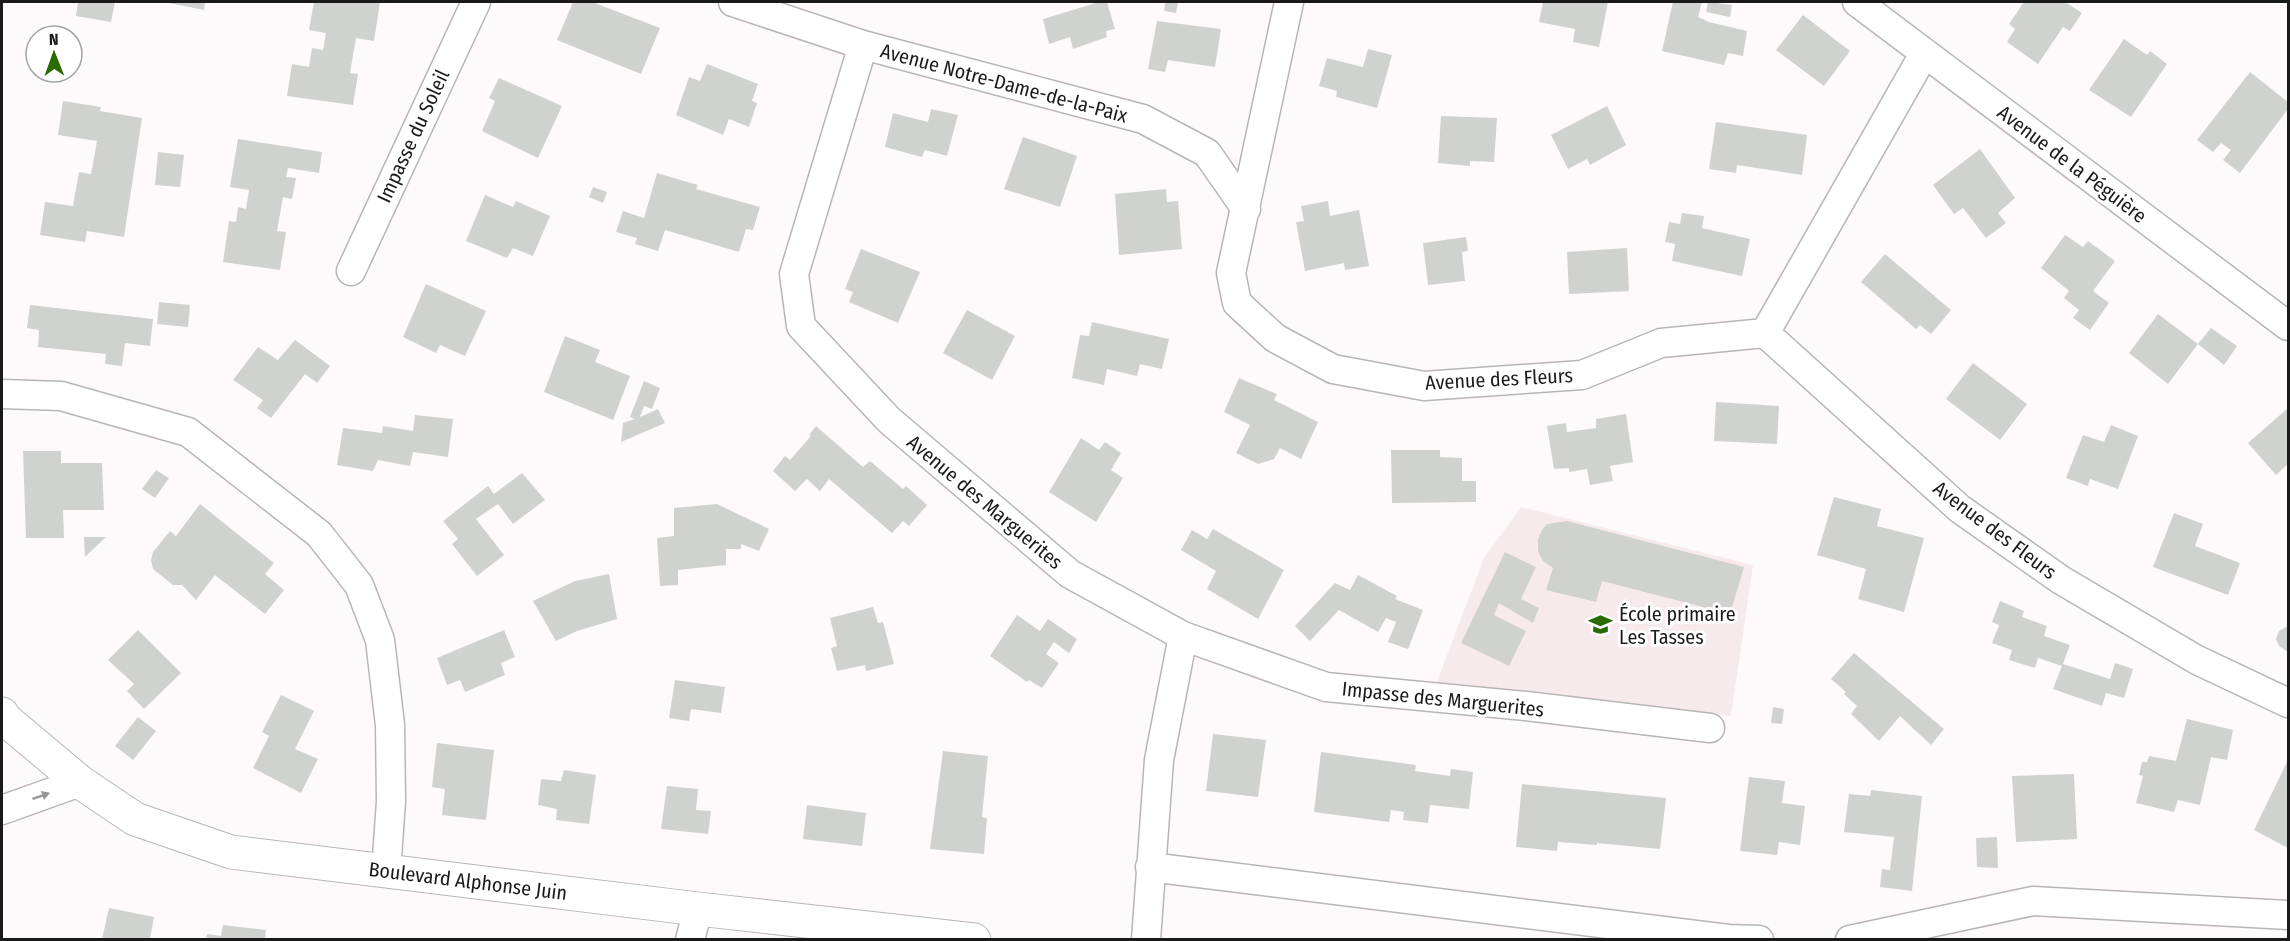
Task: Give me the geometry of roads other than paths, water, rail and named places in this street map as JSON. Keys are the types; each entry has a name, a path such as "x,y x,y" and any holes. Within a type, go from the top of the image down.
{"street":[{"name":"Impasse du Soleil","path":"351,271 476,2"},
{"name":"Avenue Notre-Dame-de-la-Paix","path":"733,2 863,45 1143,119 1207,153 1246,209"},
{"name":"Avenue des Fleurs","path":"1289,2 1231,273 1237,303 1275,338 1333,369 1424,386 1582,375 1661,343 1765,333 1960,509 2061,580 2187,655 2289,703"},
{"name":"Avenue de la Péguière","path":"1857,2 2289,326"},
{"name":"Avenue des Marguerites","path":"863,45 794,274 801,326 889,420 1071,574 1183,636"},
{"path":"1765,333 1924,54"},
{"path":"2,394 61,396 188,432 319,534 358,585 380,640 390,725 391,801 386,872"},
{"path":"1146,939 1159,760 1183,636"},
{"name":"Impasse des Marguerites","path":"1183,636 1326,687 1526,706 1710,728"},
{"name":"Boulevard Alphonse Juin","path":"3,721 80,782 135,819 231,852 386,872 694,924 974,939"},
{"path":"2,810 80,782"},
{"path":"1150,867 1728,939 1759,939"},
{"path":"1850,939 2033,901 2289,915"}],"place":[{"name":"École primaire Les Tasses","path":"1601,625"}]}
